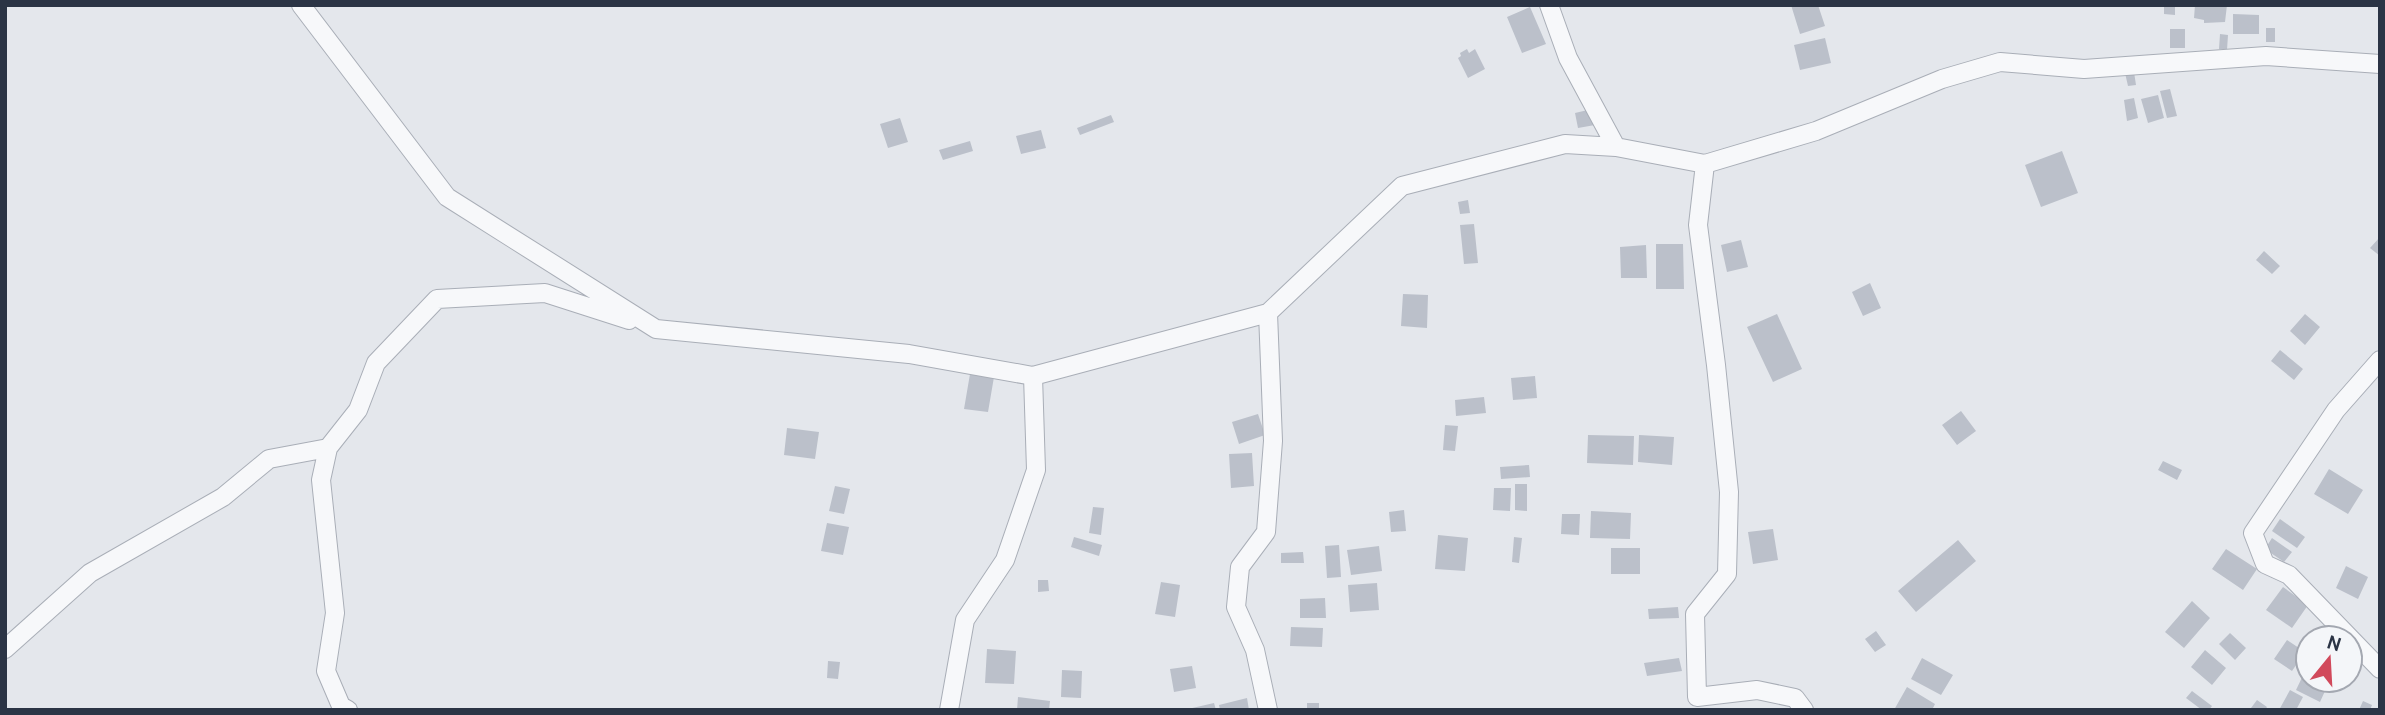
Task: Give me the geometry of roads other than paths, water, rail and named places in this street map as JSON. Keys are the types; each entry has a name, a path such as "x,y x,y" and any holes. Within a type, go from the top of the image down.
{"street":[{"path":"301,5 447,198 656,328"},
{"path":"1549,5 1568,58 1616,146"},
{"path":"348,710 341,706 326,671 335,613 321,480 328,448 358,410 376,363 437,299 545,293 656,328 909,354 1033,376 1268,313 1402,186 1565,144 1616,146 1705,164 1816,131 1942,79 2000,62 2084,69 2266,57 2380,64"},
{"path":"1705,164 1698,225 1716,365 1728,492 1727,574 1695,614 1697,697 1758,690 1794,698 1804,710"},
{"path":"1268,313 1273,441 1266,532 1240,567 1236,607 1255,650 1268,710"},
{"path":"2380,360 2336,410 2253,533 2265,564 2289,575 2380,669"},
{"path":"949,710 965,620 1005,560 1036,470 1033,376"},
{"path":"5,649 90,573 223,497 269,459 328,448"}]}
